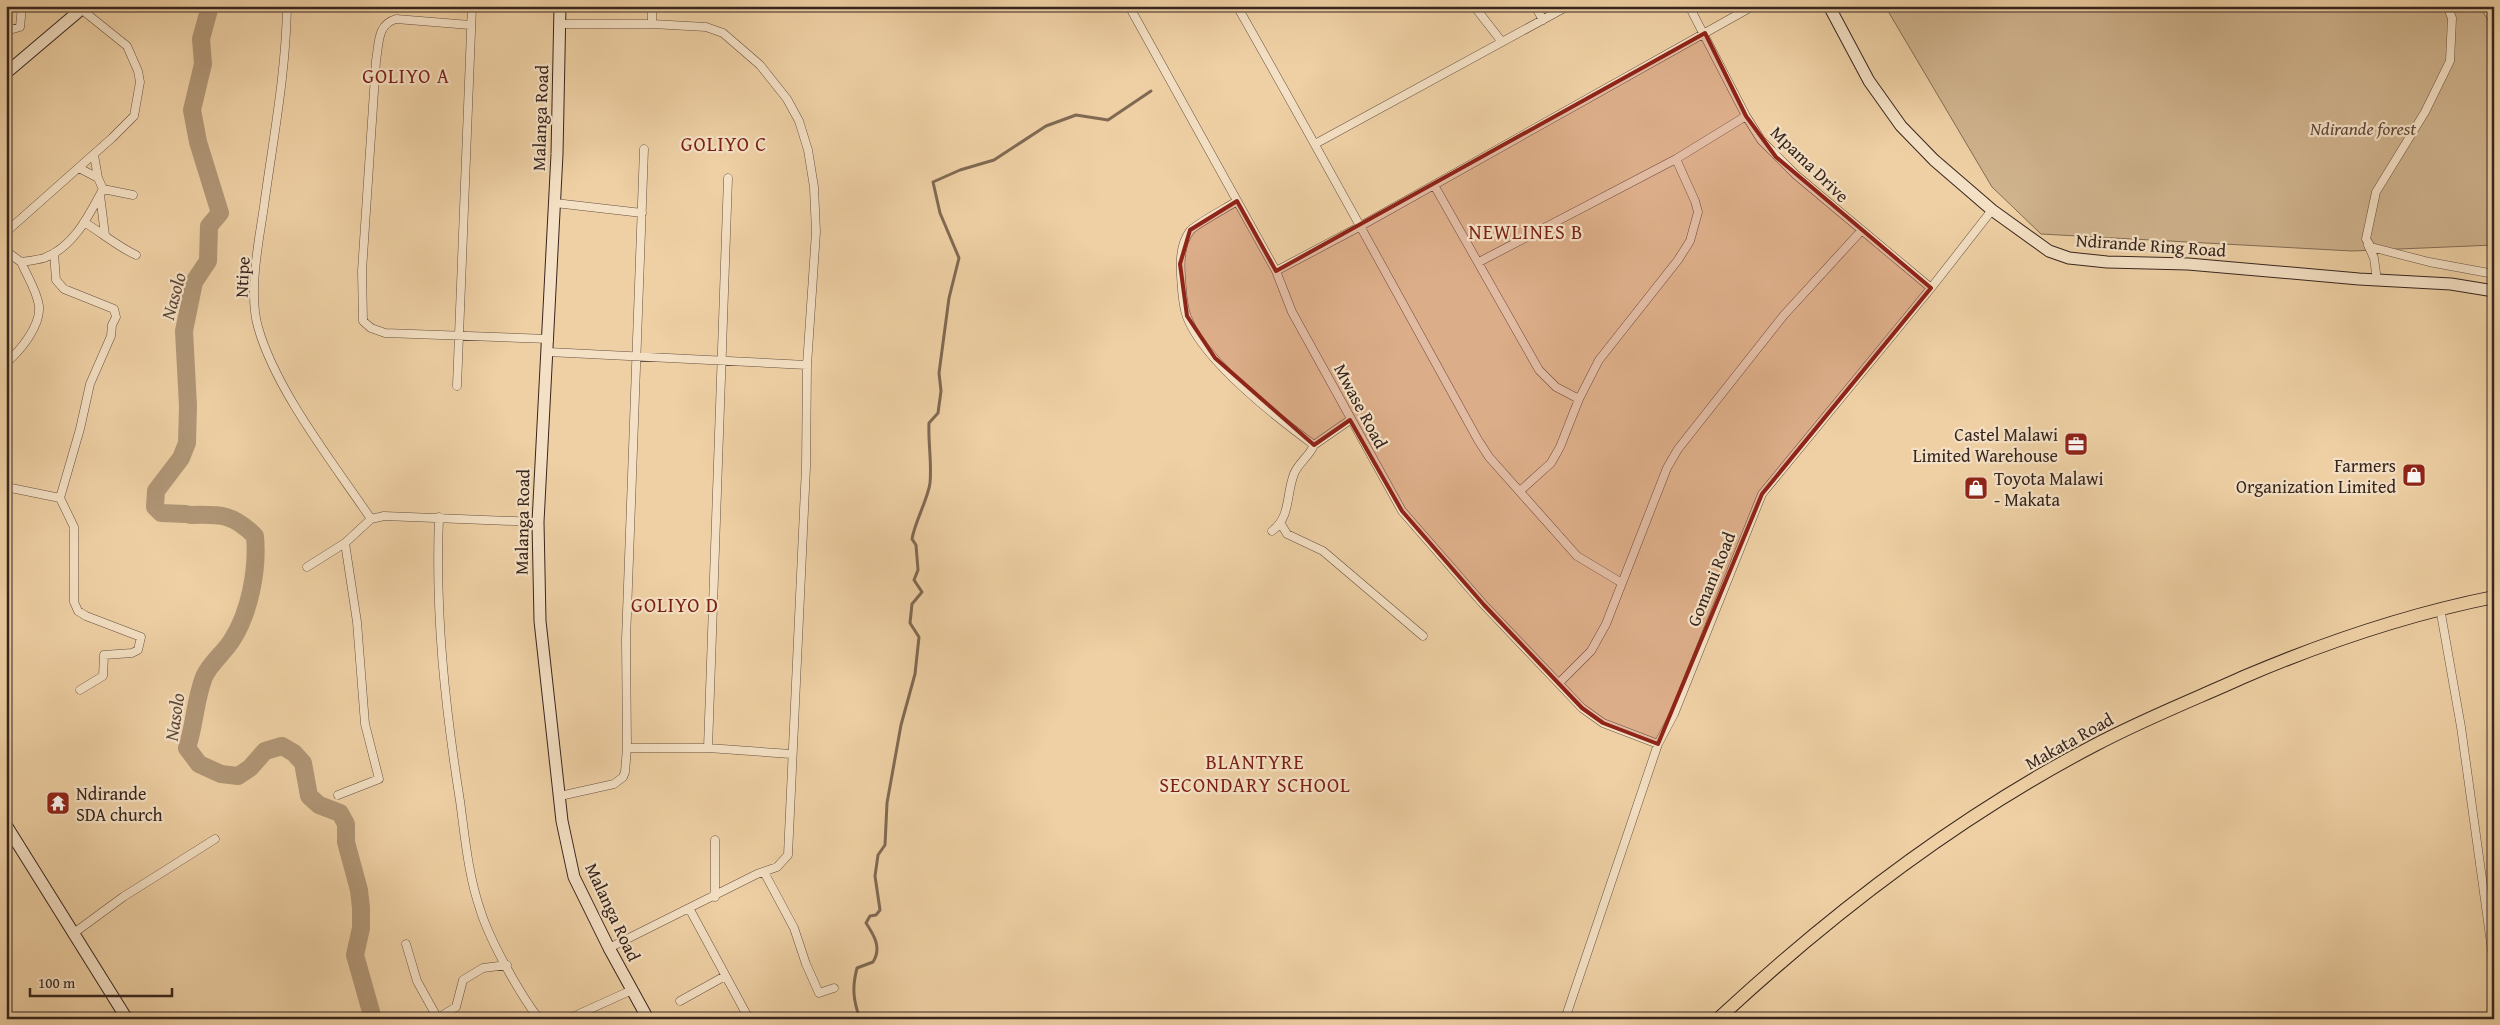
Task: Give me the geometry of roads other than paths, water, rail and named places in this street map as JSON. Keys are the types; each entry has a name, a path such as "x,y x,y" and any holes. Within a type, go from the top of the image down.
{"main road":[{"name":"Makata Road","path":"1718,1019 1765,975 1836,916 1940,840 2004,798 2094,745 2182,703 2290,657 2440,608 2494,597"}],"street":[{"path":"6,31 20,27 22,6"},
{"name":"Ntipe","path":"288,6 273,147 256,260 257,326 272,366 315,436 371,519"},
{"path":"457,386 472,6"},
{"name":"Malanga Road","path":"560,6 555,203 538,522 540,621 567,850 574,877 608,948 648,1019"},
{"path":"652,6 652,24"},
{"name":"Mwase Road","path":"1128,6 1276,271 1292,312 1402,511 1484,605 1560,682 1582,708 1603,723 1658,744"},
{"path":"1237,6 1478,440 1576,556 1622,583"},
{"path":"1474,6 1502,42"},
{"path":"1535,6 1543,20"},
{"path":"1315,144 1568,6"},
{"name":"Mpama Drive","path":"1689,6 1705,33 1746,116 1761,140 1776,157 1861,231 1931,288"},
{"path":"1276,271 1359,227 1754,6"},
{"name":"Ndirande Ring Road","path":"1829,6 1869,80 1901,126 1934,160 1992,210 2040,246 2069,258 2132,264 2188,264 2377,280 2451,284 2494,291"},
{"path":"2377,280 2374,258 2366,234 2376,192 2425,112 2450,61 2452,18 2447,6"},
{"path":"6,73 83,8 128,46 140,82 136,108 131,121 6,232"},
{"path":"470,25 396,19 389,21 382,29 376,61 362,271 361,311 363,320 371,328 385,333 549,339"},
{"path":"560,24 652,24 706,27 723,33 760,65 787,99 799,121 814,187 814,279 807,365 806,467 791,754 788,855 777,867 608,948"},
{"path":"1479,262 1676,159 1746,116"},
{"path":"560,796 619,781 625,772 627,748 626,640 644,149"},
{"path":"94,154 101,191 105,235"},
{"path":"1520,491 1551,463 1560,448 1579,399 1599,360 1678,260 1690,241 1698,212 1696,201 1676,159"},
{"path":"79,168 98,178"},
{"path":"708,748 728,178"},
{"path":"1434,185 1539,370 1556,387 1579,399"},
{"path":"101,191 133,195"},
{"path":"21,262 44,258 54,253 70,240 84,222 101,191"},
{"path":"1237,201 1190,230 1186,239 1180,264 1187,316 1215,358 1290,427 1314,445"},
{"path":"555,203 642,213"},
{"name":"Gomani Road","path":"1565,1019 1658,744 1674,714 1762,494 1931,288 1992,210"},
{"path":"84,222 105,235 115,246 136,255"},
{"path":"1560,682 1591,650 1606,624 1667,468 1678,449 1784,315 1861,231"},
{"path":"2368,244 2429,262 2490,273 2494,268"},
{"path":"6,251 21,262 38,300 39,309 31,332 6,364"},
{"path":"54,253 56,280 64,290 114,309 116,317 112,325 111,336 90,384 80,429 60,498 74,527 74,602 78,612 141,637 138,650 132,653 104,655 103,676 80,690"},
{"path":"548,352 807,365"},
{"path":"1272,531 1281,524 1288,502 1293,475 1310,454 1314,445 1350,420"},
{"path":"6,486 60,498"},
{"path":"307,567 345,543 371,519 395,514 538,522"},
{"path":"439,517 437,573 439,631 456,778 475,892 485,924 539,1019"},
{"path":"1281,524 1287,534 1323,551 1423,636"},
{"path":"338,795 379,779 365,724 357,622 345,543"},
{"path":"2440,608 2461,727 2494,965"},
{"path":"627,748 708,748 791,754"},
{"path":"6,825 128,1019"},
{"path":"74,934 123,897 215,839"},
{"path":"714,897 715,840"},
{"path":"764,872 794,928 806,964 819,993 834,988"},
{"path":"689,908 749,1019"},
{"path":"406,944 417,981 438,1018 456,1006 463,980 483,968 507,965"},
{"path":"680,1001 725,976"},
{"path":"568,1019 632,990"}],"waterway":[{"name":"Nasolo","path":"186,514 161,513 155,507 156,491 181,458 187,443 188,406 184,331 194,282 208,261 209,226 220,213 198,142 192,110 203,64 201,39 210,6"},
{"path":"860,1019 855,1000 854,981 857,968 873,962 877,952 876,942 866,923 870,916 876,915 880,910 875,876 878,855 885,845 887,803 901,725 915,674 919,637 910,623 912,604 922,592 914,580 918,570 916,545 912,539 930,483 929,423 938,413 941,391 939,373 949,298 959,258 940,213 933,182 960,170 994,160 1046,126 1076,115 1108,120 1151,91"},
{"name":"Nasolo","path":"190,515 218,515 233,519 255,536 256,549 254,576 244,617 232,640 204,677 187,748 199,764 221,774 238,776 250,768 265,751 282,746 294,753 303,763 309,796 319,805 340,813 346,824 346,842 359,890 361,908 361,928 355,955 373,1019"}],"place":[{"name":"Castel Malawi Limited Warehouse","path":"2076,444"},
{"name":"Farmers Organization Limited","path":"2414,475"},
{"name":"Toyota Malawi - Makata","path":"1976,488"},
{"name":"Ndirande SDA church","path":"58,803"}],"district":[{"name":"GOLIYO A","path":"406,75"},
{"name":"GOLIYO C","path":"724,143"},
{"name":"NEWLINES B","path":"1526,231"},
{"name":"GOLIYO D","path":"675,604"},
{"name":"BLANTYRE SECONDARY SCHOOL","path":"1255,772"}],"park label":[{"name":"Ndirande forest","path":"2363,128"}]}
